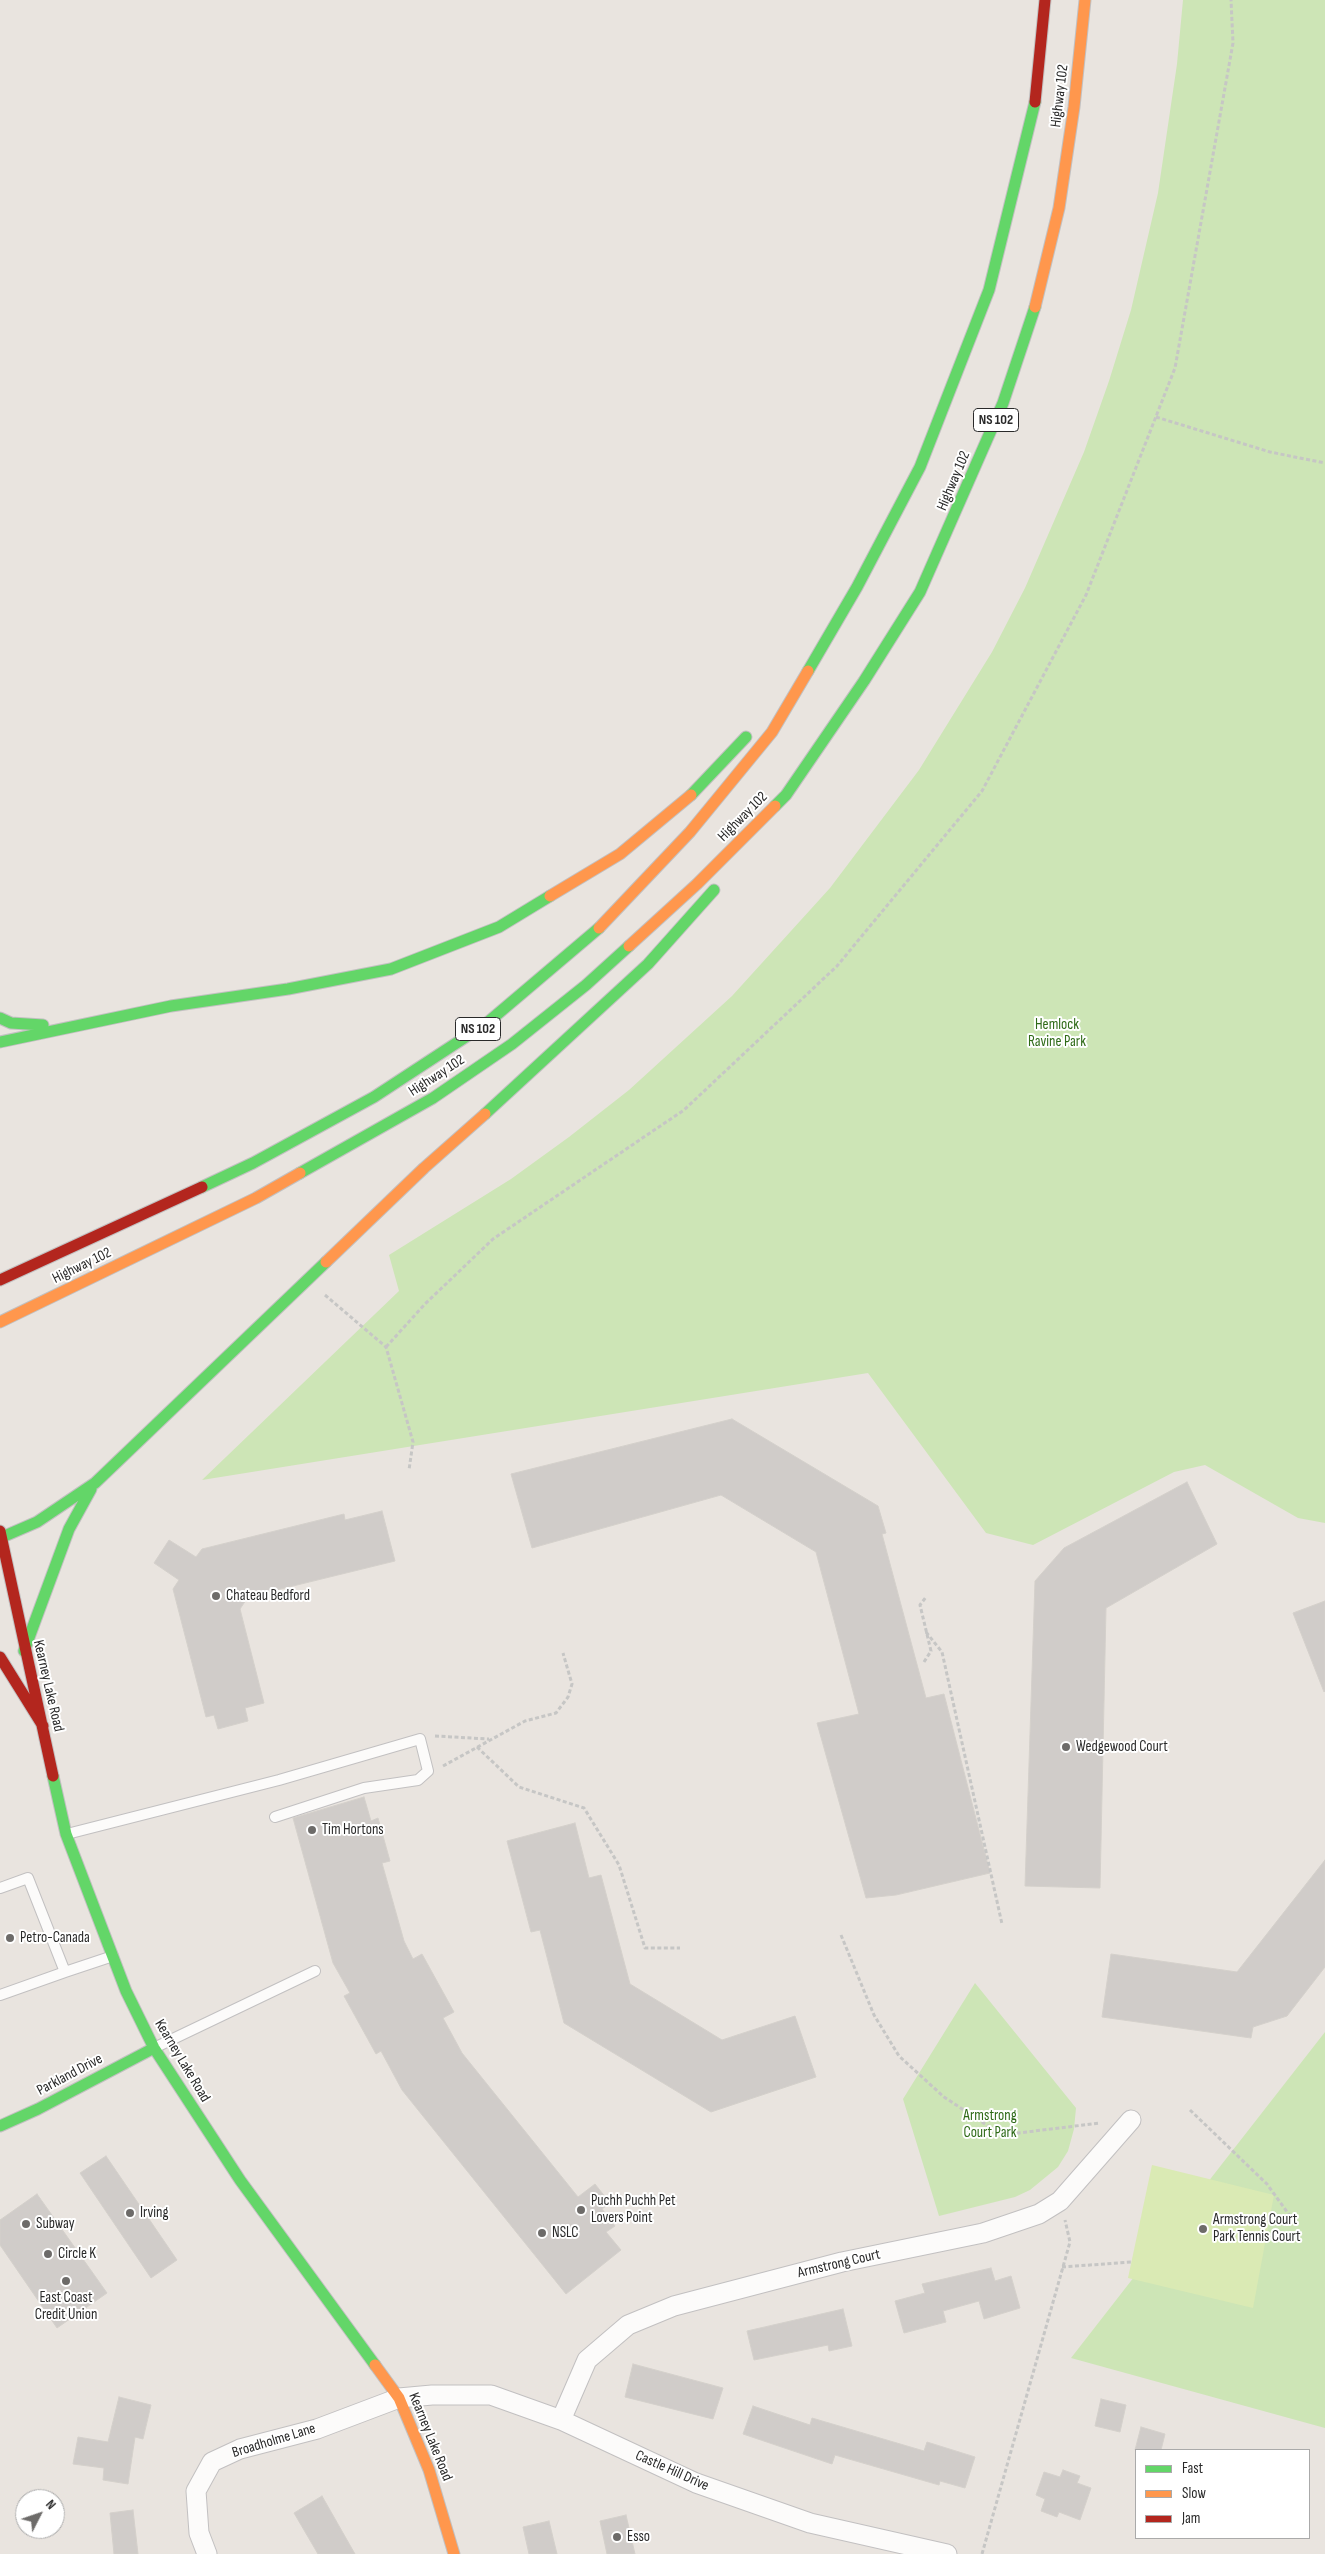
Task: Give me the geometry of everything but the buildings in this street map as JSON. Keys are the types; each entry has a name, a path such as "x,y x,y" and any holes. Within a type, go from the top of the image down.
{"main road":[{"name":"Highway 102","path":"0,1280 253,1163 374,1097 487,1023 602,926 690,832 772,732 857,587 920,467 989,290 1035,102 1045,0"},
{"name":"Highway 102","path":"0,1322 256,1198 433,1098 512,1044 586,986 698,884 786,795 864,682 920,592 1003,403 1035,307 1059,208 1074,108 1085,0"},
{"path":"779,697 816,654"},
{"path":"0,1042 171,1006 288,989 392,969 499,927 620,854 682,803 755,726"},
{"path":"736,862 786,795"},
{"path":"1,1535 37,1522 95,1484 424,1168 546,1060 648,964 719,884"},
{"path":"0,1018 11,1023 77,1026"},
{"path":"24,1651 69,1529 95,1484"},
{"name":"Kearney Lake Road","path":"1,1535 24,1651 43,1726 66,1834 113,1956 154,2048 240,2180 399,2398 429,2470 454,2554"},
{"path":"0,1657 43,1726"},
{"name":"Parkland Drive","path":"0,2125 154,2048"}],"street":[{"name":"Armstrong Court","path":"561,2420 587,2360 628,2326 674,2306 833,2265 983,2232 1039,2214 1060,2201 1131,2120"},
{"name":"Castle Hill Drive","path":"399,2398 432,2395 491,2395 561,2420 696,2483 810,2523 947,2554"},
{"name":"Broadholme Lane","path":"207,2554 199,2533 196,2491 212,2462 240,2449 316,2429 399,2398"}],"lane":[{"path":"66,1834 279,1780 420,1739 428,1771 418,1780 364,1788 275,1817"},
{"path":"0,1888 28,1878 65,1972"},
{"path":"0,1995 113,1956"},
{"path":"154,2048 315,1971"}],"path":[{"path":"386,1347 426,1304 493,1239 684,1110 837,966 982,791 1086,595 1176,368 1233,43 1231,0"},
{"path":"1156,417 1270,452 1325,463"},
{"path":"308,1279 349,1317 386,1347 413,1442 409,1470"},
{"path":"924,1662 931,1651 920,1605 926,1597"},
{"path":"926,1632 942,1652 1002,1924"},
{"path":"428,1771 449,1764 490,1739 525,1721 556,1713 568,1697 572,1684 564,1653"},
{"path":"420,1739 442,1735 490,1739"},
{"path":"477,1747 519,1787 584,1808 619,1865 645,1948 680,1948"},
{"path":"841,1936 874,2016 899,2056 944,2096 1002,2135 1131,2120"},
{"path":"1190,2110 1267,2184 1292,2220"},
{"path":"982,2554 1070,2242 1060,2201"},
{"path":"1062,2267 1132,2262"}],"green space":[{"name":"Hemlock Ravine Park","path":"1183,0 1325,0 1325,1523 1298,1518 1205,1465 1174,1472 1033,1545 986,1533 868,1373 202,1480 399,1291 389,1255 511,1179 569,1137 629,1090 732,996 830,888 919,770 992,652 1025,588 1084,452 1109,381 1131,310 1158,193 1177,64"},
{"name":"Armstrong Court Park","path":"975,1983 1076,2108 1074,2129 1068,2151 1058,2167 1030,2190 1015,2197 939,2216 903,2099"},
{"path":"1325,2032 1325,2428 1071,2358 1229,2155"},
{"name":"Armstrong Court Park Tennis Court","path":"1152,2165 1274,2195 1253,2308 1128,2278"}],"traffic: fast":[{"path":"808,671 857,587 920,467 989,290 1035,102"},
{"path":"775,806 786,795 864,681 920,592 1003,403 1035,307"},
{"path":"691,795 746,737"},
{"path":"485,1114 648,964 714,890"},
{"path":"0,1042 171,1006 288,989 391,969 499,927 550,896"},
{"path":"202,1187 253,1163 374,1097 487,1023 599,928"},
{"path":"300,1173 433,1098 512,1044 586,985 629,946"},
{"path":"0,1018 11,1023 43,1025"},
{"path":"0,1538 37,1522 95,1483 326,1262"},
{"path":"24,1651 69,1529 91,1489"},
{"path":"53,1776 66,1834 126,1991 154,2048 240,2180 375,2365"},
{"path":"0,2126 38,2109 154,2048"}],"traffic: slow":[{"path":"1035,307 1059,208 1074,107 1085,0"},
{"path":"599,928 690,832 772,732 808,671"},
{"path":"550,896 620,854 691,795"},
{"path":"629,946 697,884 775,806"},
{"path":"326,1262 424,1168 485,1114"},
{"path":"0,1322 256,1198 300,1173"},
{"path":"375,2365 399,2398 429,2470 454,2554"}],"traffic: jam":[{"path":"1035,102 1045,0"},
{"path":"0,1280 202,1187"},
{"path":"0,1531 53,1776"},
{"path":"0,1657 43,1726"}],"place":[{"name":"Chateau Bedford","path":"216,1596"},
{"name":"Wedgewood Court","path":"1066,1747"},
{"name":"Tim Hortons","path":"312,1830"},
{"name":"Petro-Canada","path":"10,1938"},
{"name":"Puchh Puchh Pet Lovers Point","path":"581,2210"},
{"name":"Irving","path":"130,2213"},
{"name":"Subway","path":"26,2224"},
{"name":"Armstrong Court Park Tennis Court","path":"1203,2229"},
{"name":"NSLC","path":"542,2233"},
{"name":"Circle K","path":"48,2254"},
{"name":"East Coast Credit Union","path":"66,2281"},
{"name":"Esso","path":"617,2537"}]}
